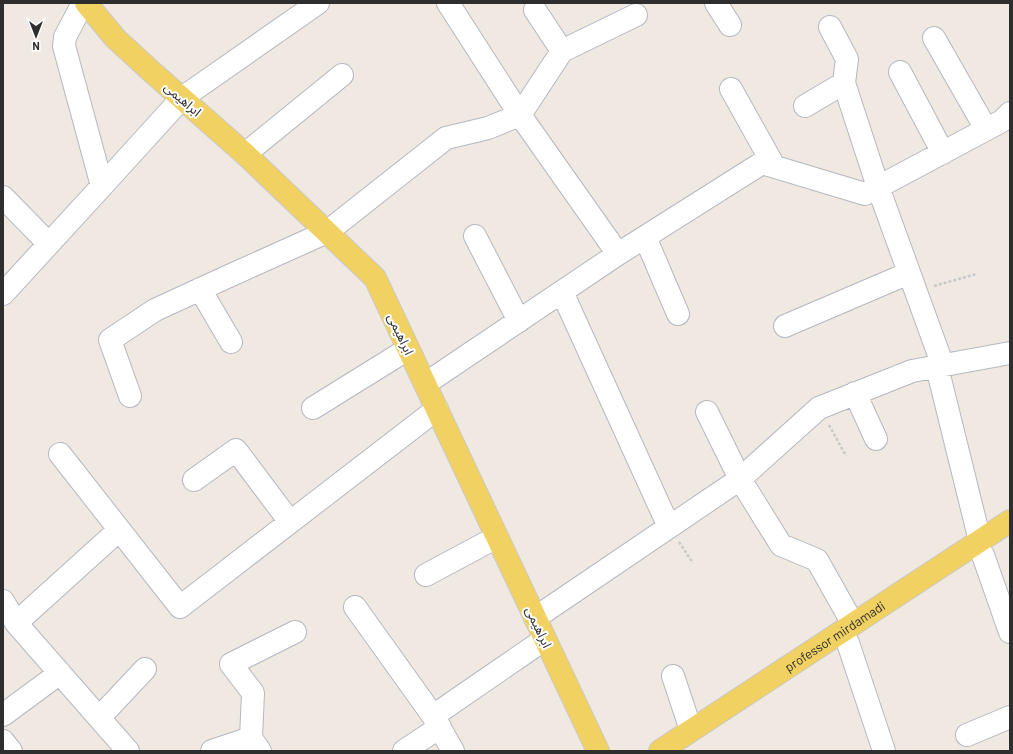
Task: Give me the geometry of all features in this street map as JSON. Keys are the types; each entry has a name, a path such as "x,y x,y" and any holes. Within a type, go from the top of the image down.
{"main road":[{"name":"ابراهیمی","path":"86,3 115,38 245,154 376,278 598,751"},
{"name":"professor mirdamadi","path":"683,751 851,634 982,548 1010,521"},
{"name":"professor mirdamadi","path":"982,548 1010,537"},
{"name":"professor mirdamadi","path":"660,751 691,730 851,634"}],"street":[{"path":"83,3 65,37 64,46 102,186"},
{"path":"3,294 182,98 318,3"},
{"path":"448,3 520,115 618,254"},
{"path":"716,3 730,25"},
{"path":"535,10 562,51"},
{"path":"130,396 110,340 155,310 327,232 446,138 488,128 520,115 562,51 636,15"},
{"path":"830,27 847,59 844,83 878,187 913,282 940,366 982,548 1010,632"},
{"path":"425,384 618,254 762,163 865,194 943,152 1002,125 934,38"},
{"path":"900,72 943,152"},
{"path":"245,154 342,74"},
{"path":"805,106 844,83"},
{"path":"731,89 774,166"},
{"path":"3,197 49,244"},
{"path":"475,236 519,321"},
{"path":"645,237 678,314"},
{"path":"785,326 913,282"},
{"path":"200,289 231,342"},
{"path":"562,292 669,527"},
{"path":"312,408 408,349"},
{"path":"535,618 740,479 818,408 912,372 1010,353"},
{"path":"855,393 876,439"},
{"path":"60,454 180,607 437,409"},
{"path":"707,412 740,479 781,546 817,560 851,634 884,751"},
{"path":"194,480 236,450 290,522"},
{"path":"16,623 119,530"},
{"path":"426,575 497,537"},
{"path":"3,601 16,623 128,751"},
{"path":"354,607 436,721 453,751"},
{"path":"212,751 255,745 253,693 231,664 295,632"},
{"path":"404,751 436,721 545,639"},
{"path":"99,718 145,669"},
{"path":"3,715 60,673"},
{"path":"673,676 691,730"},
{"path":"967,735 1010,717"},
{"path":"3,742 11,751"}],"path":[{"path":"913,282 976,274"},
{"path":"818,408 846,456"},
{"path":"669,527 693,563"}]}
